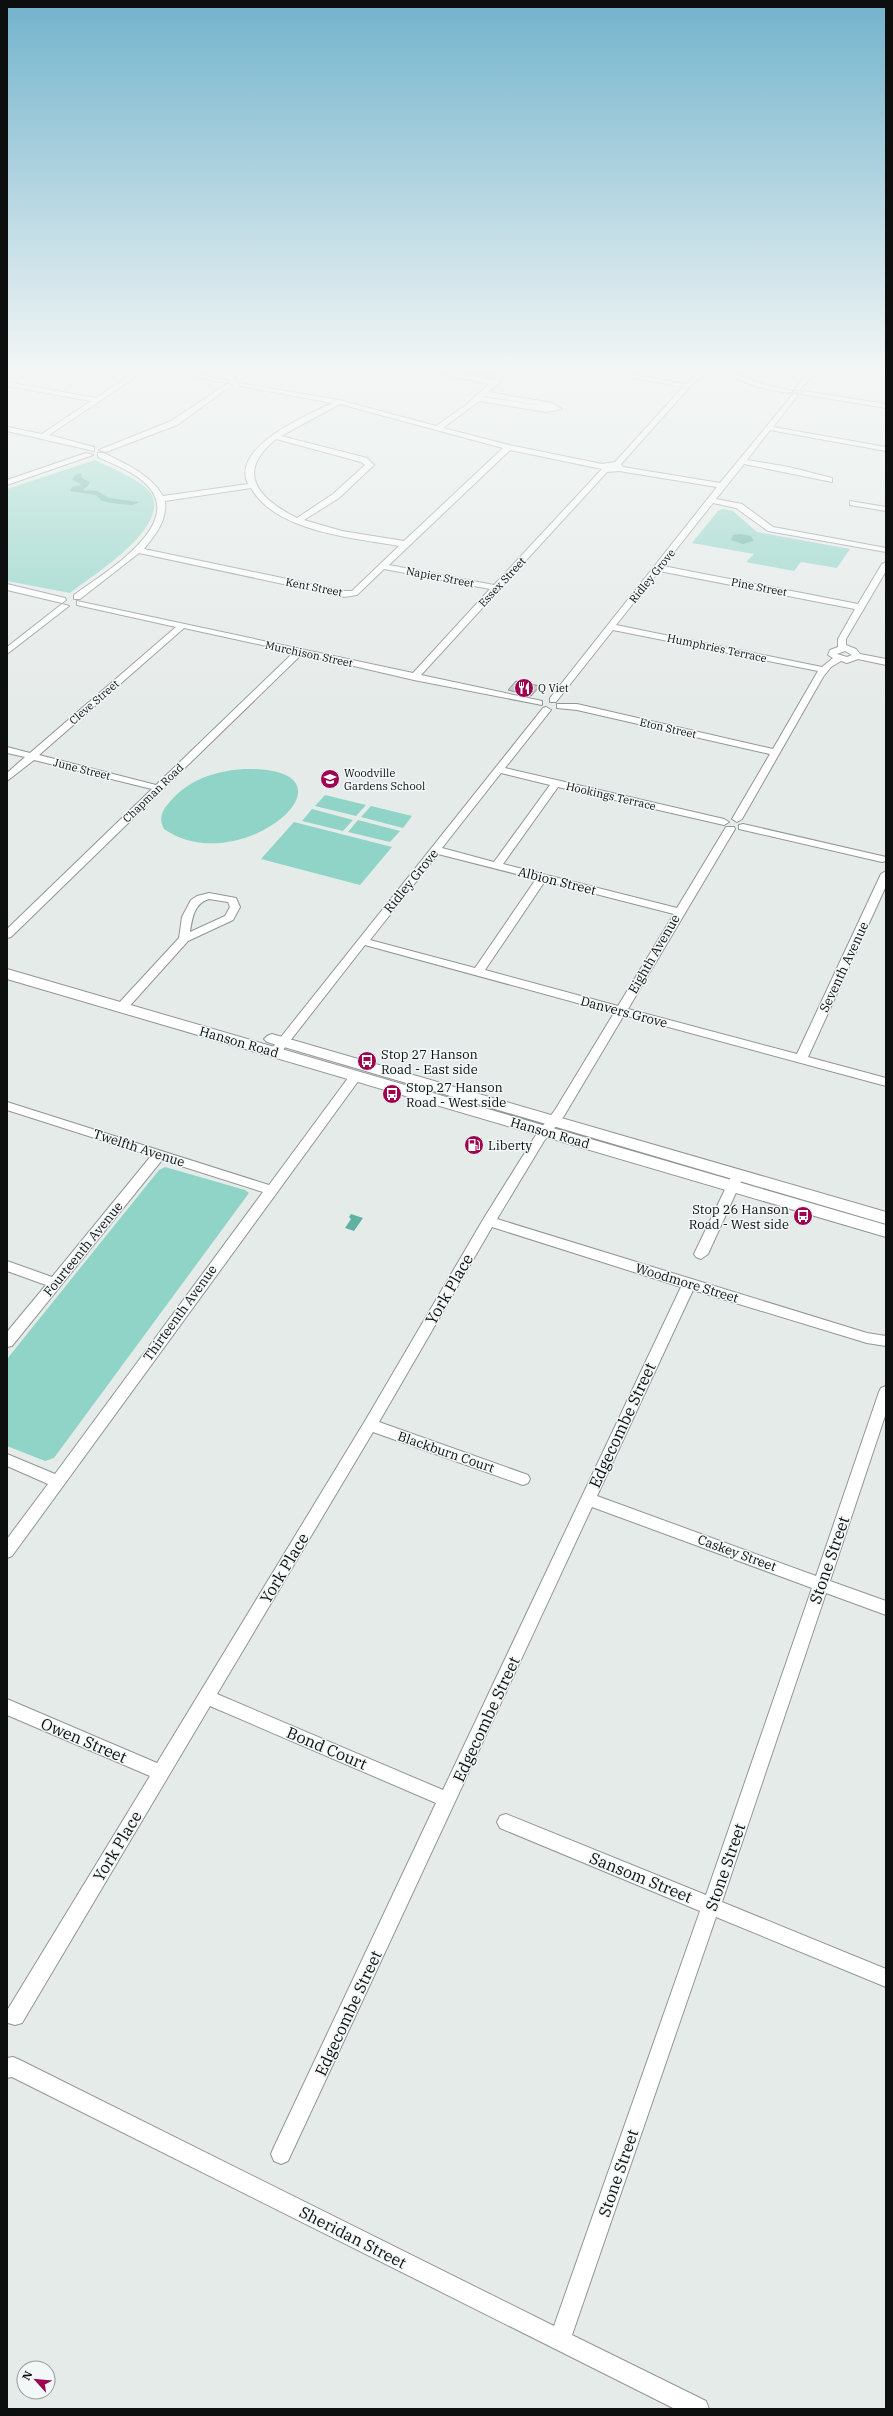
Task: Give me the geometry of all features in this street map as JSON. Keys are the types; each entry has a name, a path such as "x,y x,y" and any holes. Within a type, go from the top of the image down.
{"main road":[{"name":"Hanson Road","path":"7,962 127,1003"},
{"name":"Hanson Road","path":"7,974 127,1003 279,1047 372,1068 550,1126 735,1180 886,1218"},
{"name":"Hanson Road","path":"279,1047 355,1077 550,1126"},
{"path":"355,1077 363,1071 372,1068"},
{"name":"Hanson Road","path":"735,1180 886,1231"}],"street":[{"path":"7,587 64,603 78,600 153,535 159,526 163,515 161,499 159,493 151,485"},
{"path":"299,520 336,496 348,485"},
{"name":"Kent Street","path":"136,550 344,594 354,593 467,485"},
{"name":"Essex Street","path":"414,677 590,485"},
{"path":"715,485 722,486"},
{"path":"161,499 252,486 266,503 278,511 299,520 335,531 405,544"},
{"name":"Ridley Grove","path":"557,703 611,627 722,486"},
{"path":"712,500 739,506 759,523 771,529 886,550"},
{"path":"853,504 886,509"},
{"path":"842,648 842,638 886,564"},
{"name":"Napier Street","path":"383,566 496,588"},
{"name":"Pine Street","path":"658,568 860,607"},
{"name":"Murchison Street","path":"78,600 182,626 542,706"},
{"path":"7,651 64,603"},
{"name":"Cleve Street","path":"7,778 182,626"},
{"name":"Humphries Terrace","path":"611,627 824,670"},
{"path":"857,656 853,650 842,648 832,651 832,655 838,659 847,660 857,656 886,662"},
{"name":"Chapman Road","path":"7,935 299,652"},
{"path":"740,823 775,752 824,670 838,659"},
{"path":"542,706 552,710 557,703"},
{"name":"Eton Street","path":"557,703 775,752"},
{"name":"Ridley Grove","path":"279,1047 499,770 542,706"},
{"name":"June Street","path":"7,750 158,788"},
{"name":"Hookings Terrace","path":"499,770 727,826"},
{"path":"496,865 556,783"},
{"path":"727,826 740,823 885,860"},
{"name":"Eighth Avenue","path":"550,1126 621,1011 727,826"},
{"name":"Albion Street","path":"436,850 679,912"},
{"name":"Seventh Avenue","path":"801,1059 886,874"},
{"path":"478,972 544,877"},
{"path":"127,1003 184,939 228,918 235,908 232,900 219,896 204,897 192,903 186,915 184,939"},
{"name":"Danvers Grove","path":"362,941 886,1082"},
{"name":"Thirteenth Avenue","path":"7,1551 355,1077"},
{"name":"Twelfth Avenue","path":"7,1106 271,1190"},
{"name":"York Place","path":"15,2016 370,1425 490,1221 550,1126"},
{"name":"Fourteenth Avenue","path":"7,1342 159,1155"},
{"path":"700,1254 735,1180"},
{"name":"Woodmore Street","path":"490,1221 867,1338 886,1341"},
{"path":"7,1266 55,1283"},
{"name":"Edgecombe Street","path":"281,2154 689,1284"},
{"name":"Stone Street","path":"560,2340 712,1905 886,1392"},
{"name":"Blackburn Court","path":"370,1425 523,1479"},
{"path":"7,1460 57,1481"},
{"name":"Caskey Street","path":"588,1499 886,1608"},
{"name":"Bond Court","path":"206,1697 448,1800"},
{"name":"Owen Street","path":"7,1707 161,1773"},
{"name":"Sansom Street","path":"506,1822 712,1905 886,1978"},
{"name":"Sheridan Street","path":"7,2068 13,2067 698,2409"}],"shaded area":[{"path":"20,485 142,485 152,495 154,508 149,522 126,550 70,593 7,581 7,489"},
{"path":"89,485 82,490 97,491 109,498 139,502 133,505 118,504 102,501 96,495 70,491 72,487"},
{"path":"723,509 733,511 757,532 850,549 837,568 801,562 794,571 746,562 754,554 692,543 718,511"},
{"path":"740,534 751,536 754,541 743,544 731,540 733,535"},
{"path":"244,769 281,773 297,785 296,801 281,818 257,833 227,842 195,842 164,829 161,819 164,810 175,796 192,783 202,778 222,772"},
{"path":"325,795 366,805 356,816 315,806"},
{"path":"371,806 412,816 403,828 361,817"},
{"path":"312,809 353,820 343,831 302,821"},
{"path":"358,820 400,831 390,842 348,832"},
{"path":"294,822 392,847 360,885 261,859"},
{"path":"165,1167 245,1190 249,1193 54,1458 45,1461 7,1446 7,1359 159,1170"},
{"path":"351,1214 363,1218 354,1231 345,1228 351,1219 349,1217"}],"building":[{"name":"Q Viet","path":"516,681 540,686 531,696 508,690"}],"place":[{"name":"Q Viet","path":"524,688"},
{"name":"Woodville Gardens School","path":"330,779"},
{"name":"Stop 27 Hanson Road - East side","path":"367,1061"},
{"name":"Stop 27 Hanson Road - West side","path":"392,1094"},
{"name":"Liberty","path":"474,1145"},
{"name":"Stop 26 Hanson Road - West side","path":"803,1216"}]}
